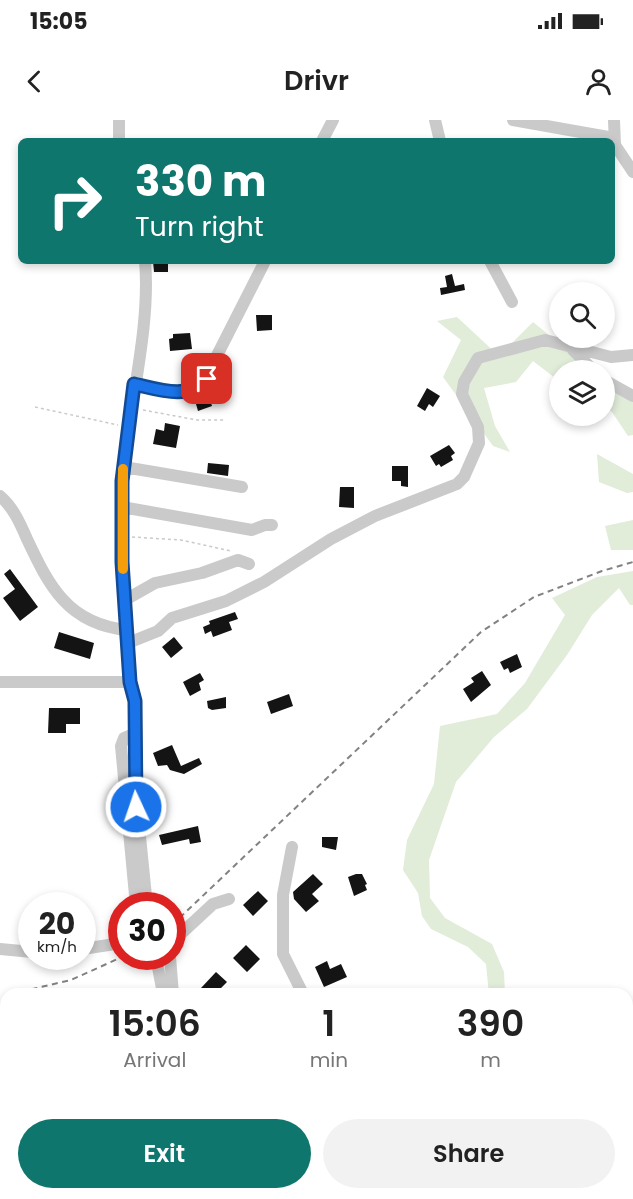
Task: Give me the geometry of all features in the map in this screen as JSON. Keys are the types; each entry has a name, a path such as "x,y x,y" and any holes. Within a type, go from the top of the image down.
{"street":[{"path":"119,120 119,138"},
{"path":"324,138 333,120"},
{"path":"435,120 439,138"},
{"path":"513,120 530,121 614,138 614,120"},
{"path":"615,140 633,172"},
{"path":"145,264 146,307 128,427 124,466 122,540 130,682 135,701 135,788 146,892"},
{"path":"134,384 171,392 184,392 202,384 263,264"},
{"path":"492,264 513,302"},
{"path":"0,496 15,512 53,591 81,614 128,637 158,631 172,618 226,601 264,582 331,539 375,516 457,483 464,477 479,443 478,427 462,394 464,382 475,361 481,357 549,341"},
{"path":"572,348 583,360"},
{"path":"577,348 611,357 633,355"},
{"path":"615,386 633,396"},
{"path":"124,466 242,487"},
{"path":"122,507 252,530 272,525"},
{"path":"125,600 155,583 202,573 238,560 249,564"},
{"path":"0,682 130,682"},
{"path":"135,892 121,746 124,738 136,733"},
{"path":"292,847 283,895 283,954 300,988"},
{"path":"186,929 213,904 229,899"},
{"path":"0,949 18,951"},
{"path":"158,970 162,988"},
{"path":"171,970 173,988"}],"path":[{"path":"35,407 128,427"},
{"path":"130,408 197,420 226,420"},
{"path":"122,540 134,537 181,540 233,551"}],"green space":[{"path":"457,317 499,356 533,322 549,335 549,348 565,348 580,360 549,360 549,373 533,361 516,382 484,388 495,426 510,452 493,446 443,377 461,340 437,321"},
{"path":"615,388 633,400 633,435 628,436 615,416"},
{"path":"597,454 633,474 633,492 627,493 599,482"},
{"path":"633,520 633,550 611,550 605,526"},
{"path":"633,571 633,605 630,605 619,588 592,615 567,655 527,709 494,737 456,782 429,860 430,898 445,918 492,944 504,972 505,988 488,988 486,964 468,947 431,929 422,916 418,893 403,870 407,840 434,784 440,726 497,714 525,683 565,615 552,598 597,577"}],"building":[{"path":"153,264 168,264 168,272 154,272"},
{"path":"452,274 455,286 464,284 465,290 441,295 440,288 447,287 445,276"},
{"path":"256,315 272,315 272,330 257,331"},
{"path":"190,333 192,349 170,351 169,339 173,338 173,334"},
{"path":"427,388 440,396 433,407 429,404 425,411 417,406"},
{"path":"207,391 212,406 198,411 194,397"},
{"path":"165,423 180,426 176,448 153,444 156,429 164,431"},
{"path":"449,445 455,453 451,456 453,460 441,467 439,464 436,466 430,456"},
{"path":"208,463 229,465 228,476 207,473"},
{"path":"392,466 408,466 408,487 401,486 401,481 392,481"},
{"path":"340,487 354,487 354,508 339,507"},
{"path":"10,569 38,607 20,621 3,598 15,589 4,574"},
{"path":"235,612 238,619 229,622 232,630 213,637 211,631 205,634 203,627 210,624 209,621"},
{"path":"59,632 94,643 90,659 54,648"},
{"path":"174,637 183,648 171,658 162,647"},
{"path":"517,654 522,667 510,673 508,668 504,670 500,662"},
{"path":"482,671 491,685 471,702 463,689 474,682 471,678"},
{"path":"200,673 204,680 199,683 201,690 190,696 183,682"},
{"path":"289,694 293,706 271,714 267,702"},
{"path":"226,697 226,708 212,710 208,708 207,701"},
{"path":"49,708 80,708 80,724 66,724 66,733 48,733"},
{"path":"172,745 181,766 199,758 202,764 184,774 170,770 167,765 158,766 153,753"},
{"path":"198,826 201,842 190,844 189,839 162,845 159,835"},
{"path":"322,837 338,837 336,850 322,847"},
{"path":"313,874 323,884 312,894 319,901 306,912 294,899 293,892"},
{"path":"362,874 367,890 354,896 348,877"},
{"path":"258,891 268,901 253,916 243,905"},
{"path":"246,945 260,959 247,972 233,958"},
{"path":"327,961 330,969 341,964 347,977 324,987 315,967"},
{"path":"216,972 227,982 221,988 201,988"}],"railway":[{"path":"186,912 481,632 534,597 602,571 633,562"},
{"path":"37,988 71,980 108,963"}],"slow traffic":[{"path":"123,469 123,569"}],"route":[{"path":"136,807 135,701 130,682 122,562 122,481 134,384 171,392 184,392 195,389 207,379"}]}
